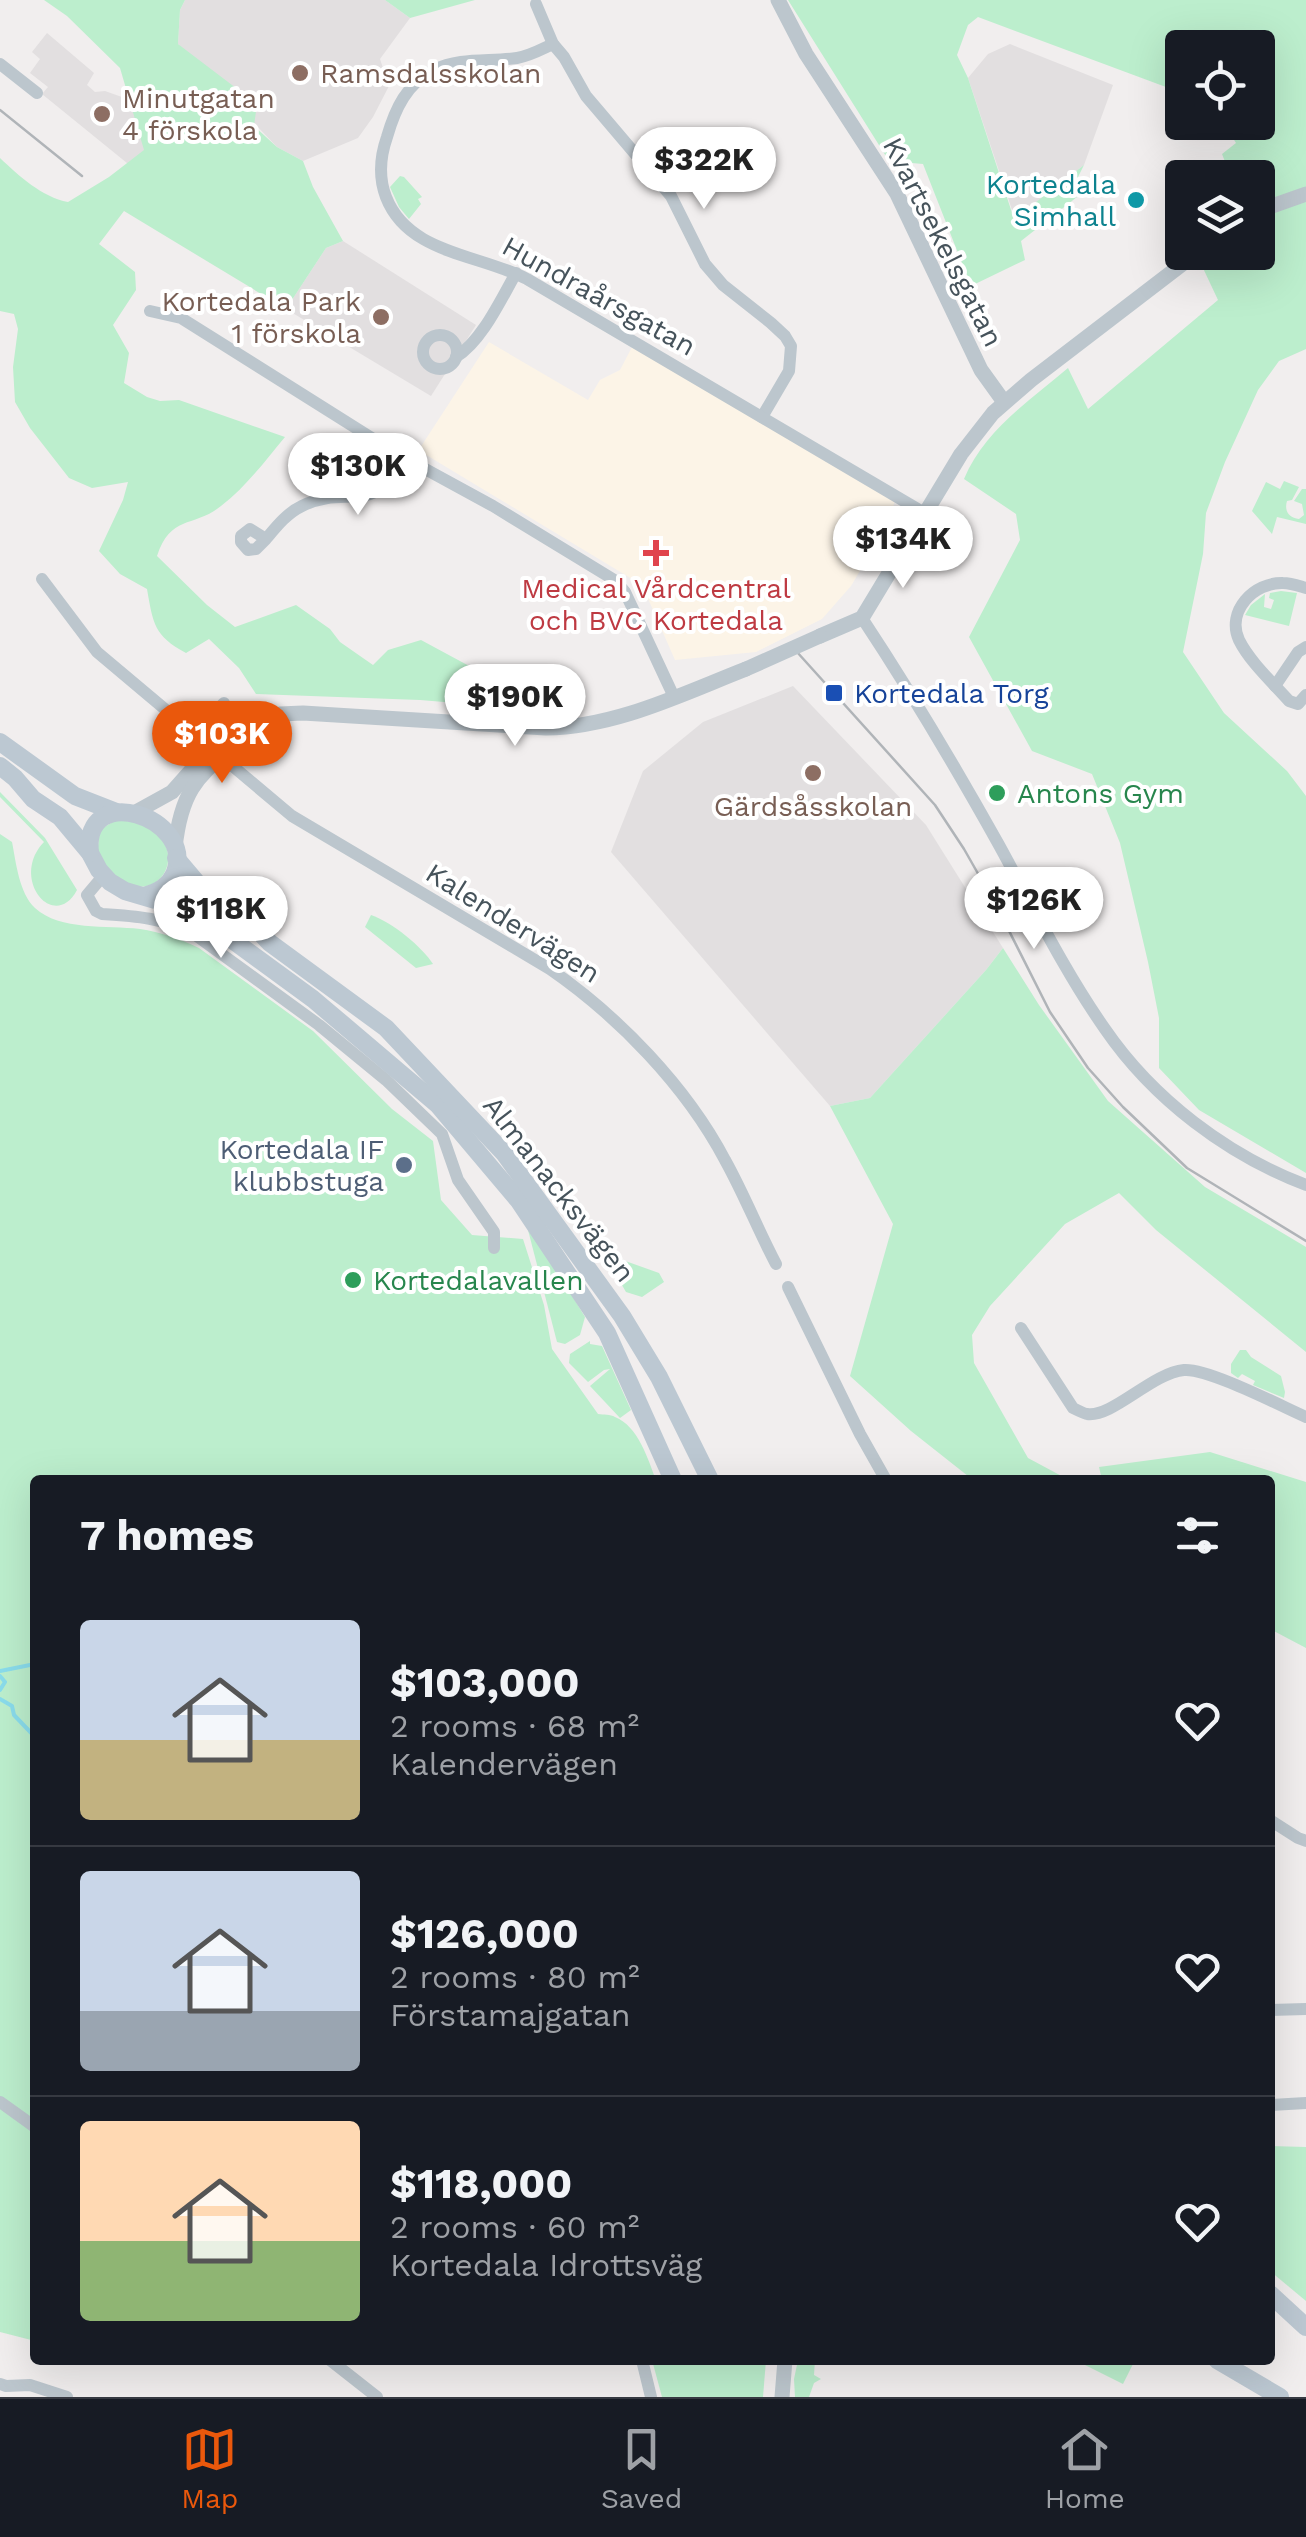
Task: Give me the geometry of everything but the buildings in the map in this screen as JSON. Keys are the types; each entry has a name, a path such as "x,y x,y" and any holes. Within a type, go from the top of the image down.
{"main road":[{"name":"Almanacksvägen","path":"0,742 75,796 150,819 170,839 209,896 243,915 270,943 386,1028 504,1153 622,1316 707,1475"},
{"path":"0,766 33,799 60,818 103,876"},
{"path":"90,854 94,825 102,817 126,813"},
{"path":"144,896 167,885 176,870 176,853"},
{"name":"Almanacksvägen","path":"103,876 125,891 186,909 246,948 355,1033 438,1105 520,1201 607,1333 671,1475"},
{"path":"1275,2299 1306,2328"},
{"path":"1226,2365 1280,2397"}],"street":[{"name":"Kvartsekelsgatan","path":"778,0 806,54 897,194 981,370 1004,402"},
{"path":"536,4 553,44 595,108 671,196 711,271 771,323 791,346 790,371 762,417"},
{"name":"Hundraårsgatan","path":"553,44 521,58 457,62 416,82 392,120 382,151 382,184 390,208 407,228 434,246 516,273 926,514"},
{"path":"0,64 37,93"},
{"path":"1275,204 1306,194"},
{"path":"126,813 172,792 215,752 260,722 288,713 570,728 604,721 674,697 862,618 973,436 1004,402 1175,270"},
{"path":"456,357 493,314 516,273"},
{"path":"150,311 181,318 268,375 616,580 674,697"},
{"path":"266,539 301,506 326,499 361,497 380,490 408,459"},
{"name":"Kalendervägen","path":"42,579 96,652 292,816 550,969 602,1010 687,1100 724,1157 776,1264"},
{"path":"1306,588 1286,583 1262,587 1244,601 1236,619 1241,644 1275,686 1294,703 1306,695"},
{"path":"862,618 912,694 1107,1032 1152,1084 1195,1123 1255,1162 1306,1185"},
{"path":"1275,686 1298,652 1306,648"},
{"path":"193,734 224,703"},
{"path":"176,853 177,825 188,792 215,752"},
{"path":"103,876 87,895 96,911 150,917 194,934 305,1014 386,1080 442,1134 458,1180 494,1232 494,1248"},
{"path":"788,1287 883,1475"},
{"path":"1021,1328 1073,1408 1086,1414 1100,1413 1166,1373 1189,1370 1306,1417"},
{"path":"1275,1823 1306,1841"},
{"path":"1275,2010 1306,2009"},
{"path":"0,2102 30,2123"},
{"path":"1275,2105 1306,2104"},
{"path":"336,2365 377,2397"},
{"path":"643,2365 652,2397"},
{"path":"782,2397 784,2365"},
{"path":"0,2384 30,2385 68,2397"}],"shaded area":[{"name":"Ramsdalsskolan","path":"185,0 385,0 410,18 380,59 389,86 358,138 303,161 277,147 178,44 180,10"},
{"name":"Minutgatan 4 förskola","path":"47,33 94,73 87,85 95,92 105,91 136,102 135,123 147,136 143,176 42,94 48,87 30,73 40,59 32,52"},
{"path":"1010,44 1113,85 1084,165 1015,219 968,78 988,54"},
{"name":"Kortedala Park 1 förskola","path":"343,241 476,325 431,396 286,309 326,248"},
{"path":"489,342 588,400 600,380 620,370 632,347 895,500 889,522 851,586 822,619 756,652 675,660 642,585 420,448"},
{"path":"793,686 926,825 1003,948 870,1098 830,1106 611,852 643,771 703,722"}],"green space":[{"path":"44,0 185,0 180,10 178,44 257,104 254,126 277,147 303,161 343,241 326,248 286,309 124,211 99,244 135,272 136,290 113,325 129,353 124,383 147,397 179,400 285,437 230,499 211,513 176,528 157,556 235,627 296,605 373,665 388,650 421,640 497,681 529,709 420,700 256,694 239,668 209,639 186,653 167,641 154,620 147,589 120,574 99,551 128,482 92,488 69,478 15,402 13,367 18,329 14,314 0,311 0,158 40,191 68,202 144,150 120,68 67,16"},
{"path":"385,0 475,0 410,18"},
{"path":"788,0 1306,0 1306,349 1279,361 1258,390 1225,462 1206,513 1203,554 1183,652 1224,713 1287,771 1306,796 1306,1173 1199,1110 1159,1068 1159,1018 1148,962 1120,843 1092,774 1032,751 969,637 1020,540 1016,514 964,479 995,431 1068,368 1088,409 1218,300 1204,270 1275,270 1275,160 1224,160 1222,154 1236,143 1234,140 1275,140 1275,30 1165,30 1165,87 978,17 968,25 957,55 1014,219 1084,165 1071,191 1077,197 1021,241 1025,260 971,286 923,164 889,161"},
{"path":"400,176 422,197 409,219 390,187"},
{"path":"1284,481 1299,487 1286,505 1295,518 1304,515 1302,504 1294,501 1306,489 1306,524 1277,517 1272,534 1252,511 1266,482 1280,489"},
{"path":"1270,593 1297,593 1289,626 1245,615 1265,594 1264,607 1271,609 1274,600 1269,598"},
{"path":"0,792 45,838 77,890 68,902 57,906 39,896 31,871 34,856 44,842 0,797"},
{"path":"117,819 140,824 157,834 166,847 168,861 155,882 143,887 128,884 97,854 100,830"},
{"path":"0,834 12,842 19,877 35,908 71,924 148,930 199,948 313,1031 392,1109 433,1141 441,1200 472,1235 523,1239 544,1305 552,1349 598,1414 613,1416 630,1428 654,1475 30,1475 30,2340 0,2332"},
{"path":"371,915 406,936 433,964 416,968 365,927"},
{"path":"1003,948 1108,1101 1205,1187 1306,1247 1306,1352 1156,1230 1119,1193 1065,1224 990,1306 972,1335 974,1363 1028,1458 1060,1475 967,1475 850,1376 893,1224 830,1106 870,1098"},
{"path":"528,1230 585,1317 580,1335 565,1344 557,1342"},
{"path":"592,1241 617,1258 659,1273 664,1282 642,1297 626,1292"},
{"path":"590,1341 602,1346 631,1410 620,1418 590,1386 610,1369 588,1382 569,1363 570,1354"},
{"path":"1240,1350 1246,1350 1281,1376 1284,1398 1253,1385 1255,1381 1242,1374 1238,1378 1231,1373 1231,1364"},
{"path":"1210,1452 1306,1482 1306,1648 1275,1632 1275,1475 1101,1475 1099,1467"},
{"path":"1275,2146 1306,2147 1306,2301 1275,2275"},
{"path":"653,2365 766,2365 763,2397 662,2397"},
{"path":"797,2365 815,2365 814,2375 821,2379 814,2383 809,2397 795,2397"},
{"path":"1085,2365 1132,2365 1123,2384"}],"waterway":[{"path":"0,1671 30,1665"},
{"path":"0,1676 5,1682 0,1690"},
{"path":"0,1699 12,1706 14,1715 30,1732"}],"tram line":[{"path":"0,110 82,176"},
{"path":"797,652 935,805 997,907 1050,1012 1088,1068 1187,1168 1306,1241"}],"place":[{"name":"Ramsdalsskolan","path":"300,73"},
{"name":"Minutgatan 4 förskola","path":"102,114"},
{"name":"Kortedala Simhall","path":"1136,200"},
{"name":"Kortedala Park 1 förskola","path":"381,317"},
{"name":"Medical Vårdcentral och BVC Kortedala","path":"656,553"},
{"name":"Kortedala Torg","path":"834,693"},
{"name":"Gärdsåsskolan","path":"813,773"},
{"name":"Antons Gym","path":"997,793"},
{"name":"Kortedala IF klubbstuga","path":"404,1165"},
{"name":"Kortedalavallen","path":"353,1280"}]}
